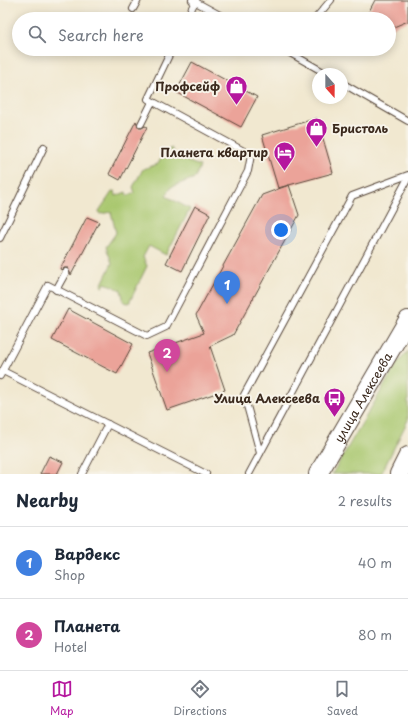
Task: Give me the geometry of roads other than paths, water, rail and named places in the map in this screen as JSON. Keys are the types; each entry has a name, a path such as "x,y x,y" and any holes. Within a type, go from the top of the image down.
{"street":[{"name":"улица Алексеева","path":"318,474 405,329"},
{"path":"399,474 408,456"}],"lane":[{"path":"133,9 138,0"},
{"path":"189,12 194,0 215,12"},
{"path":"321,12 331,0"},
{"path":"169,56 148,99 251,155 248,171 166,327 147,336 48,286 1,374 108,424 206,474"},
{"path":"299,56 317,68"},
{"path":"348,86 408,121"},
{"path":"141,124 152,102"},
{"path":"0,238 44,147"},
{"path":"260,453 244,395 352,196 408,176"},
{"path":"249,474 408,176"},
{"path":"56,290 66,272"},
{"path":"82,474 108,424"}],"place":[{"name":"Профсейф","path":"236,106"},
{"name":"Бристоль","path":"317,148"},
{"name":"Планета квартир","path":"284,172"},
{"name":"Вардекс","path":"227,304"},
{"name":"Планета","path":"167,372"},
{"name":"Улица Алексеева","path":"335,418"}]}
